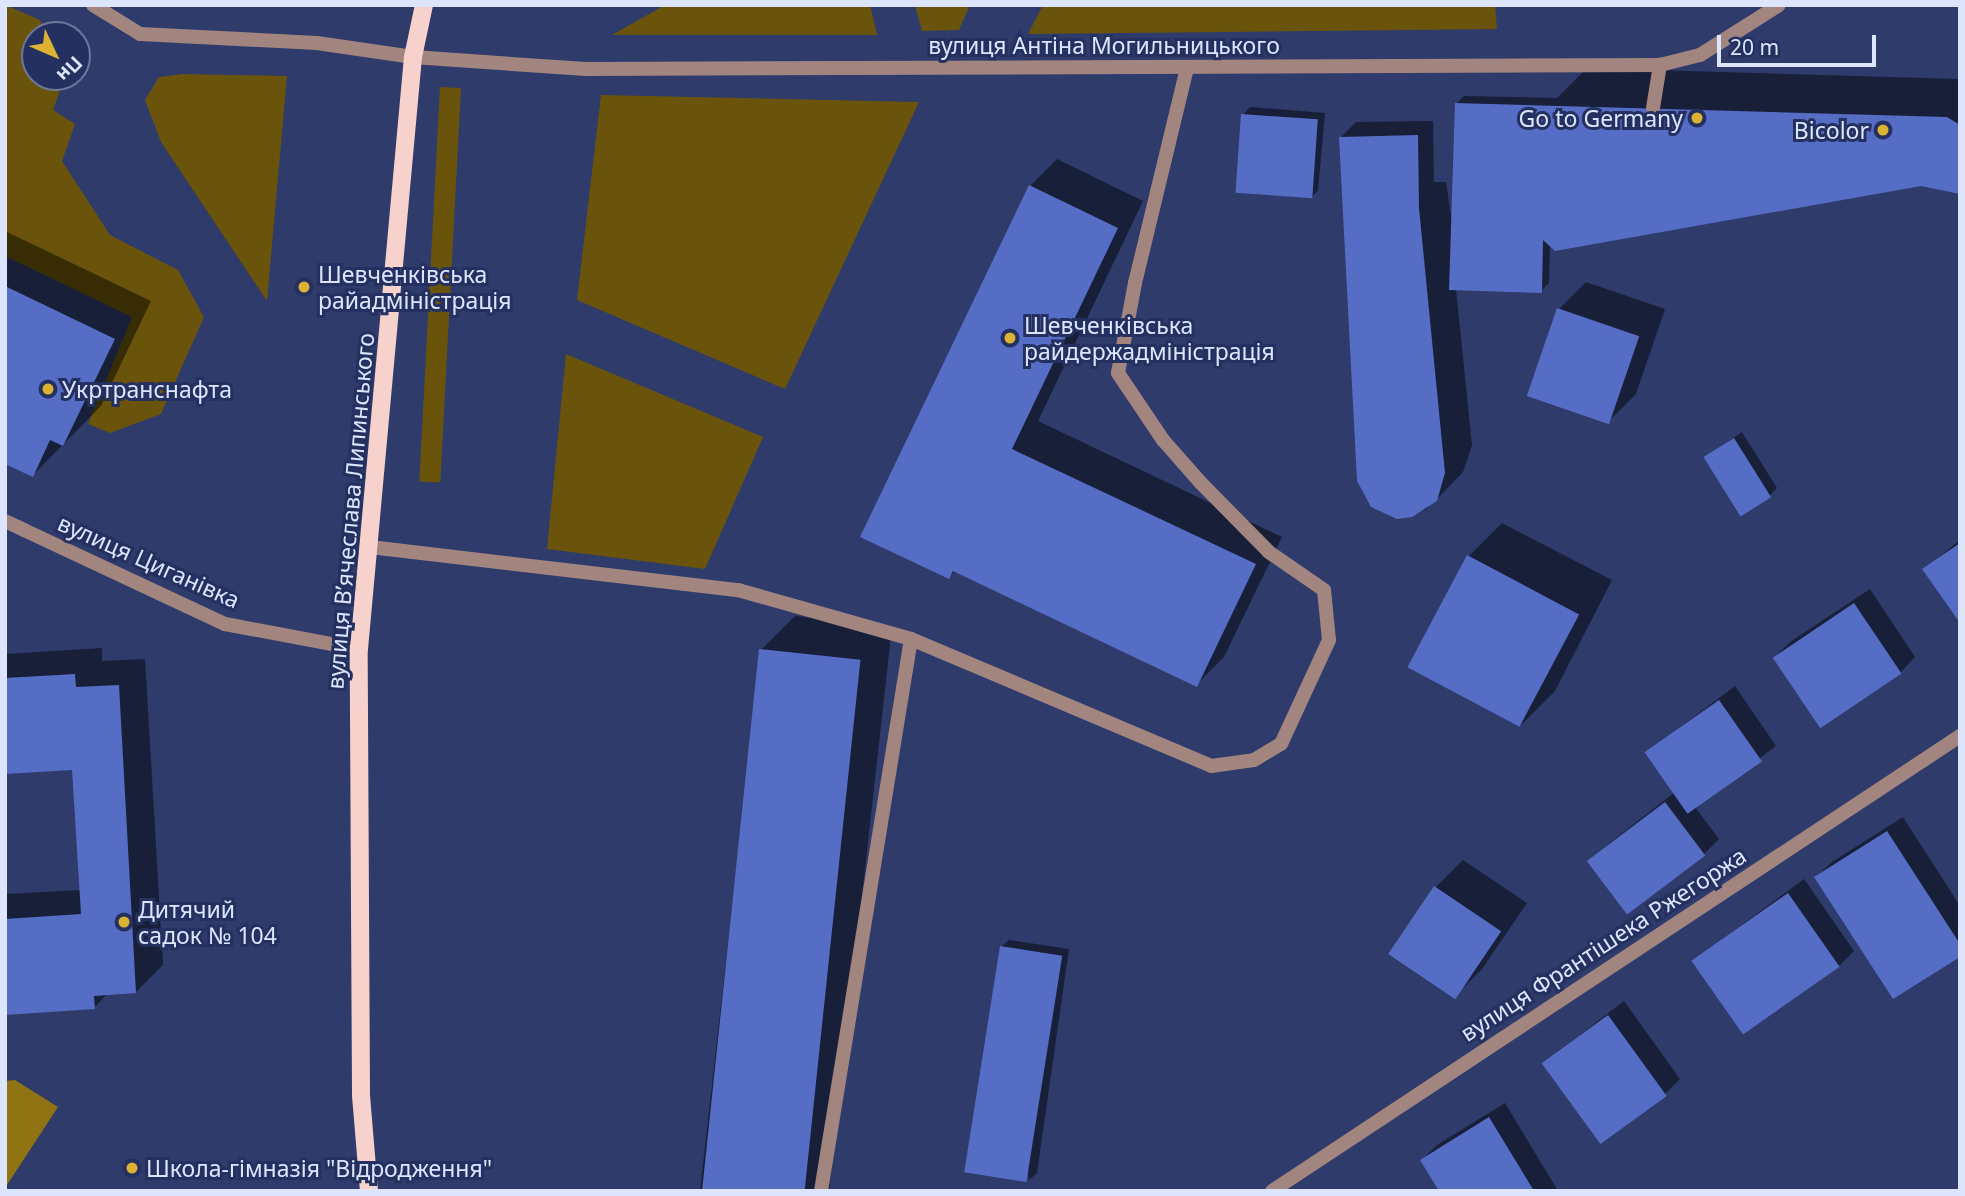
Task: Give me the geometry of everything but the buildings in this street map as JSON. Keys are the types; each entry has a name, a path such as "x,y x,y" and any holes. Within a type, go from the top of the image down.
{"main road":[{"name":"вулиця Вʼячеслава Липинського","path":"369,1191 361,1095 359,649 413,57 424,5"}],"street":[{"name":"вулиця Антіна Могильницького","path":"93,5 140,34 317,43 413,57 586,69 1660,65 1700,55 1779,5"},
{"path":"1653,108 1660,65"},
{"path":"370,547 738,590 911,639 1211,766 1254,760 1281,744 1329,640 1324,590 1269,552 1200,482 1163,440 1118,373 1135,283 1187,68"},
{"name":"вулиця Циганівка","path":"5,521 225,624 359,649"},
{"path":"821,1191 911,639"},
{"name":"вулиця Франтішека Ржегоржа","path":"1272,1191 1960,736"}],"shaded area":[{"path":"5,5 40,21 21,21 21,91 60,91 53,110 75,124 62,161 110,235 178,270 204,317 161,414 110,433 88,424 132,317 5,256"},
{"path":"665,5 870,5 877,35 612,35"},
{"path":"915,5 970,5 959,30 922,31"},
{"path":"1043,5 1495,5 1497,29 1028,34"},
{"path":"183,74 287,76 267,301 161,142 145,100 159,77"},
{"path":"440,87 461,88 440,483 419,481"},
{"path":"601,95 919,102 785,389 577,300"},
{"path":"566,354 763,437 705,569 547,549"},
{"path":"15,1080 58,1107 5,1188 5,1081"}],"place":[{"name":"Go to Germany","path":"1697,118"},
{"name":"Bicolor","path":"1883,130"},
{"name":"Шевченківська райадміністрація","path":"304,287"},
{"name":"Шевченківська райдержадміністрація","path":"1010,338"},
{"name":"Укртранснафта","path":"48,389"},
{"name":"Дитячий садок № 104","path":"124,922"},
{"name":"Школа-гімназія \"Відродження\"","path":"132,1168"}]}
